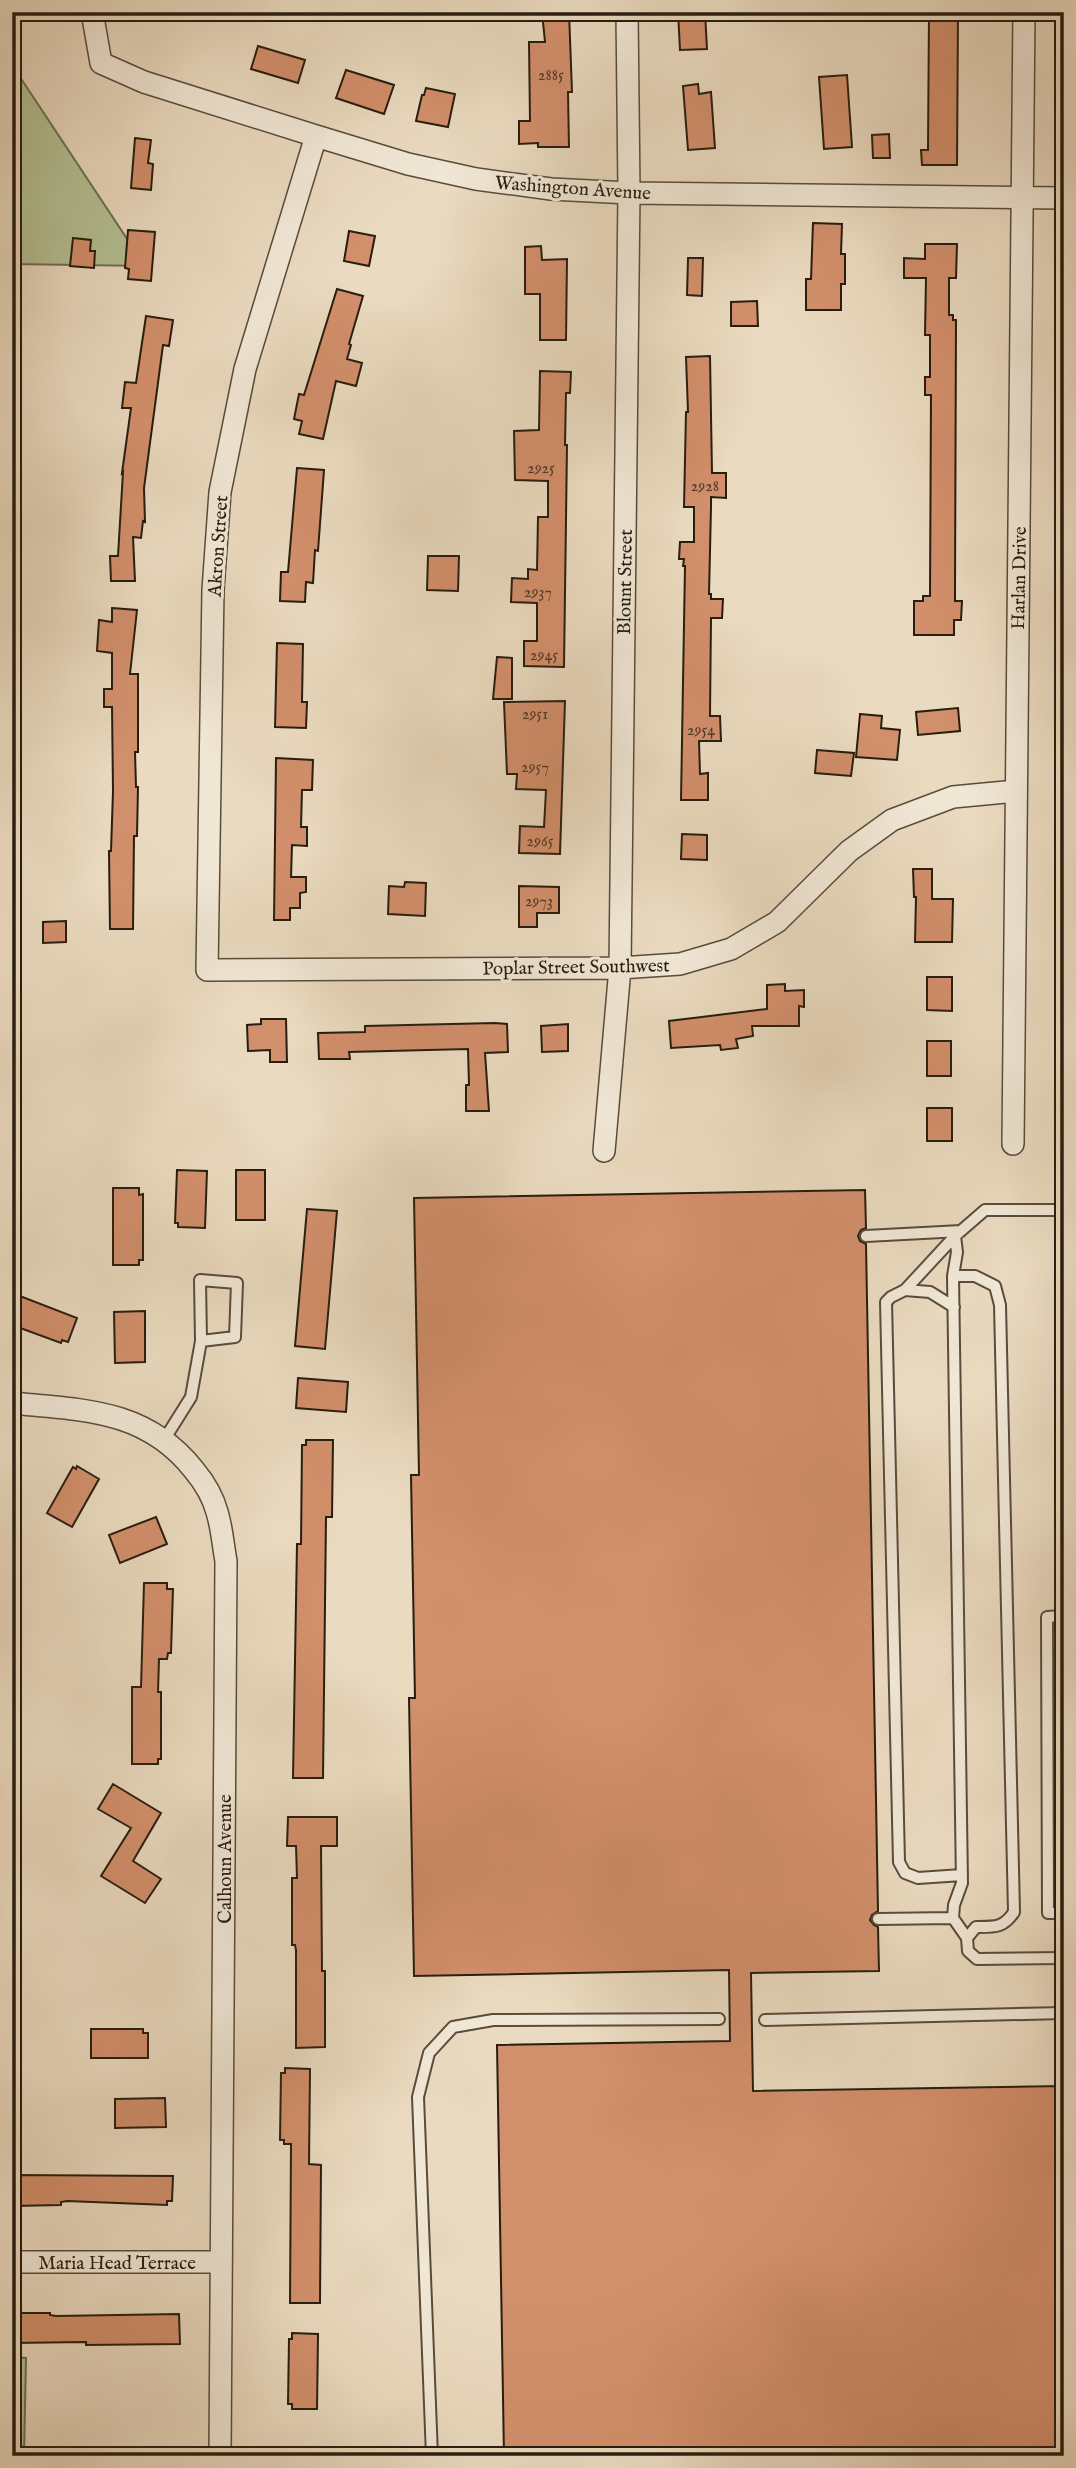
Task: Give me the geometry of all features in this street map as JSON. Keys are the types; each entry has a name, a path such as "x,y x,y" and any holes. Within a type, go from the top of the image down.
{"street":[{"name":"Washington Avenue","path":"92,12 101,63 144,82 408,164 476,179 551,189 629,193 1064,198"},
{"name":"Blount Street","path":"604,1151 620,968 629,193 627,12"},
{"name":"Harlan Drive","path":"1013,1144 1024,12"},
{"name":"Akron Street","path":"207,970 212,590 220,492 245,369 316,136"},
{"name":"Poplar Street Southwest","path":"207,970 620,968 680,964 731,949 777,922 849,850 892,820 953,797 1016,791"},
{"name":"Calhoun Avenue","path":"12,1403 92,1410 131,1421 164,1440 183,1456 204,1483 217,1512 226,1561 220,2456"},
{"name":"Maria Head Terrace","path":"12,2262 221,2262"}],"lane":[{"path":"962,1875 918,1878 905,1873 900,1862 886,1302 905,1290 958,1234 985,1210 1064,1210"},
{"path":"866,1237 958,1234"},
{"path":"958,1234 953,1276 962,1884 954,1905 953,1918 967,1938 968,1951 977,1959 1064,1958"},
{"path":"953,1276 975,1276 995,1286 1000,1305 1014,1912 1007,1922 998,1926 976,1927 967,1938"},
{"path":"164,1440 191,1397 201,1341 200,1280 237,1283 235,1337 201,1341"},
{"path":"905,1290 930,1292 954,1307"},
{"path":"1064,1616 1047,1616 1048,1913 1064,1913"},
{"path":"878,1919 953,1918"},
{"path":"765,2020 1064,2013"},
{"path":"432,2456 418,2097 429,2053 453,2027 493,2021 719,2019"}],"green space":[{"path":"12,65 145,266 12,264"},
{"path":"12,2357 26,2358 24,2456 12,2456"}],"building":[{"path":"542,12 569,12 572,92 568,92 569,147 538,147 538,143 519,144 519,121 530,121 529,42 545,42"},
{"path":"678,12 705,12 707,49 680,50"},
{"path":"929,12 958,12 957,165 922,165 921,150 928,150"},
{"path":"258,46 305,60 298,83 251,69"},
{"path":"346,70 394,85 384,114 336,98"},
{"path":"847,75 852,147 824,149 819,77"},
{"path":"698,84 699,94 711,92 715,148 688,150 683,86"},
{"path":"426,88 455,94 448,127 416,121"},
{"path":"889,134 890,158 873,158 872,135"},
{"path":"135,138 151,140 148,163 153,164 151,190 131,188"},
{"path":"813,223 842,224 841,254 845,254 845,284 841,284 841,310 806,310 806,279 811,279"},
{"path":"128,230 155,232 151,281 128,279 129,269 125,268"},
{"path":"349,231 375,236 369,266 344,261"},
{"path":"73,238 91,240 90,251 95,251 94,268 70,266"},
{"path":"925,244 957,244 956,278 949,278 949,315 953,315 953,320 956,320 955,601 962,601 961,620 954,620 954,635 914,635 914,601 923,601 923,596 930,596 931,395 925,395 925,377 930,377 930,335 925,335 926,278 904,278 904,258 925,259"},
{"path":"541,246 542,260 567,259 566,340 540,340 540,294 525,294 525,247"},
{"path":"688,258 703,258 702,296 687,295"},
{"path":"337,289 363,296 347,359 362,363 356,386 336,381 323,439 299,434 302,421 294,419 299,394 304,395"},
{"path":"757,301 758,326 731,326 731,302"},
{"path":"146,316 173,320 169,346 163,345 144,488 145,522 143,521 141,538 133,537 135,581 111,581 110,556 118,556 122,473 131,408 122,408 125,382 136,383"},
{"path":"710,356 712,473 726,473 726,498 711,497 709,594 711,599 723,599 722,618 711,618 710,716 720,716 721,741 699,741 700,774 708,773 708,800 681,800 685,566 684,559 679,559 680,542 694,542 694,507 684,507 688,412 686,357"},
{"path":"540,371 571,372 570,393 566,393 564,667 524,666 524,641 537,641 537,603 511,602 512,578 528,579 528,569 537,570 538,517 548,517 548,481 515,480 514,431 539,430"},
{"path":"297,468 324,470 318,551 315,550 313,583 306,582 305,602 280,601 281,572 288,572"},
{"path":"428,556 459,556 458,591 427,590"},
{"path":"112,608 137,610 130,674 138,674 138,752 135,752 138,787 137,836 134,836 133,929 110,929 112,707 104,707 104,689 112,689 112,653 97,651 99,620 112,622"},
{"path":"277,643 303,644 302,702 307,702 306,728 275,727"},
{"path":"497,657 512,658 512,699 493,699"},
{"path":"565,701 560,854 519,853 520,826 544,827 546,790 516,789 517,774 507,774 504,702"},
{"path":"958,708 960,731 918,735 916,712"},
{"path":"860,714 882,716 881,728 900,730 897,760 856,757"},
{"path":"817,750 854,753 851,776 815,773"},
{"path":"276,758 313,760 312,790 302,790 301,827 307,827 307,846 292,845 291,877 306,877 306,892 300,893 300,908 290,908 290,920 274,920"},
{"path":"682,834 707,835 707,860 681,859"},
{"path":"913,869 932,869 932,899 953,899 952,942 915,942 916,897"},
{"path":"405,882 426,883 425,916 388,914 389,886 404,887"},
{"path":"519,886 559,887 559,913 537,913 537,927 519,927"},
{"path":"66,921 66,942 43,943 43,922"},
{"path":"927,977 952,977 952,1011 927,1010"},
{"path":"785,984 785,991 804,990 804,1007 799,1006 799,1026 752,1026 753,1036 736,1039 738,1048 721,1050 720,1045 671,1048 669,1021 767,1009 767,985"},
{"path":"261,1019 286,1019 287,1062 270,1062 270,1050 248,1051 247,1025 261,1024"},
{"path":"507,1024 508,1052 485,1053 489,1111 466,1111 466,1085 469,1085 468,1049 349,1052 350,1059 319,1059 318,1033 365,1032 365,1026"},
{"path":"568,1024 568,1051 542,1052 541,1026"},
{"path":"927,1041 951,1041 951,1076 927,1076"},
{"path":"927,1108 952,1108 952,1141 927,1141"},
{"path":"177,1170 207,1171 205,1228 178,1227 178,1223 175,1223"},
{"path":"236,1170 265,1170 265,1220 236,1220"},
{"path":"113,1188 139,1188 139,1195 143,1194 143,1260 139,1260 139,1265 113,1265"},
{"path":"865,1190 866,1228 861,1230 858,1236 860,1241 866,1244 878,1911 870,1920 878,1927 879,1971 751,1973 753,2091 1064,2086 1064,2456 504,2456 497,2045 730,2041 729,1970 414,1976 409,1698 415,1698 411,1475 419,1475 414,1198"},
{"path":"307,1209 337,1211 325,1349 295,1346"},
{"path":"12,1293 77,1318 68,1342 62,1340 61,1343 12,1325"},
{"path":"145,1311 145,1362 115,1363 114,1312"},
{"path":"298,1378 348,1382 346,1412 296,1408"},
{"path":"306,1440 333,1440 332,1517 326,1517 323,1778 293,1778 297,1544 301,1544 302,1445 306,1445"},
{"path":"77,1466 99,1479 72,1527 47,1513 73,1467 76,1469"},
{"path":"156,1517 167,1544 120,1563 109,1535"},
{"path":"144,1583 167,1583 167,1589 173,1589 171,1653 168,1653 167,1659 159,1659 161,1759 158,1759 158,1764 132,1764 132,1687 141,1687"},
{"path":"113,1784 161,1813 133,1861 161,1879 145,1903 101,1876 131,1828 98,1809"},
{"path":"288,1817 337,1817 337,1846 321,1846 325,2047 296,2048 296,1950 295,1945 292,1945 292,1878 297,1878 296,1846 287,1846"},
{"path":"91,2029 143,2029 143,2033 148,2033 148,2058 91,2058"},
{"path":"285,2068 310,2069 309,2164 321,2165 320,2303 290,2303 291,2144 284,2144 284,2140 280,2140 281,2073 285,2073"},
{"path":"165,2098 166,2127 115,2128 115,2099"},
{"path":"12,2175 173,2176 172,2201 167,2201 167,2205 67,2201 61,2202 61,2205 12,2206"},
{"path":"12,2313 50,2313 56,2316 179,2314 180,2344 12,2343"},
{"path":"292,2333 318,2334 317,2409 292,2409 292,2404 288,2404 289,2339 292,2339"}]}
